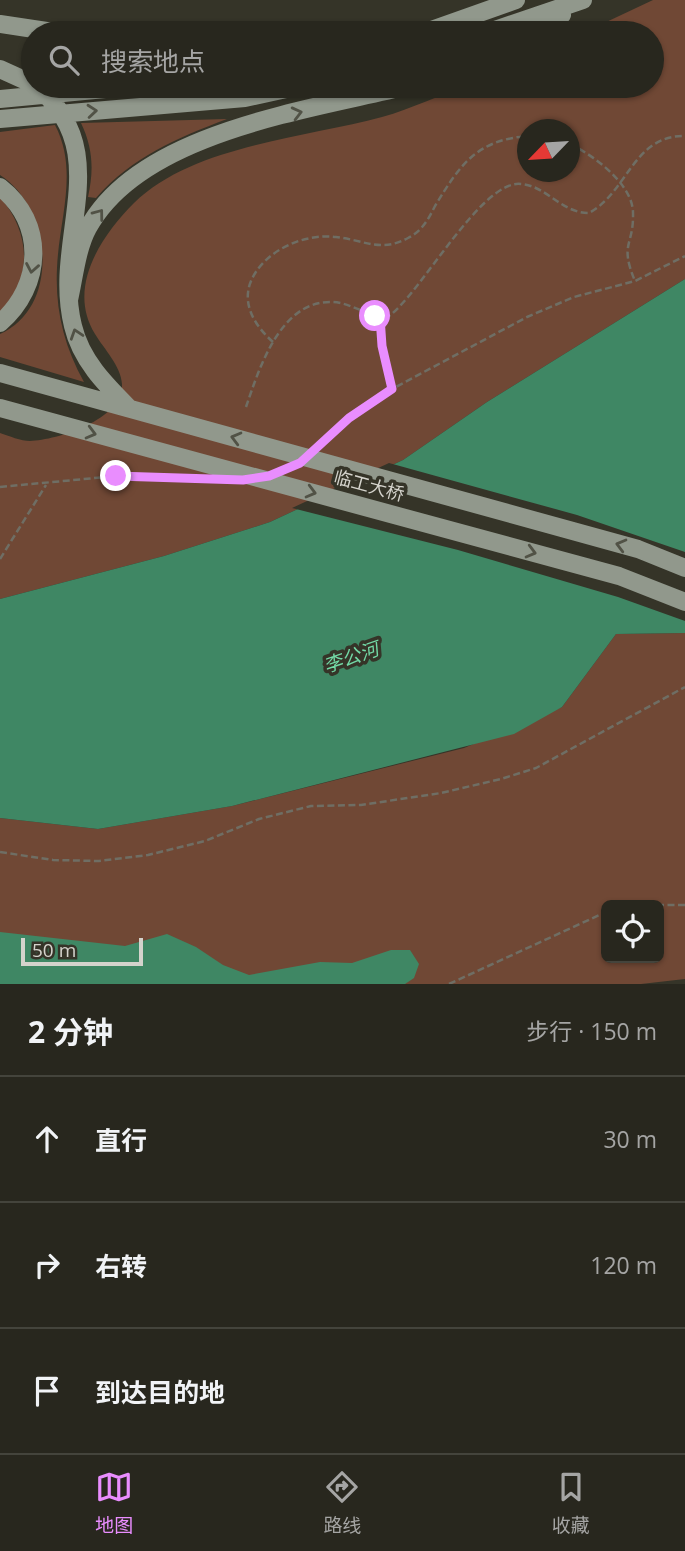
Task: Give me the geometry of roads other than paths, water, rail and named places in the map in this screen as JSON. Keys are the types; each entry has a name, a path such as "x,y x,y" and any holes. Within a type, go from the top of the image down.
{"main road":[{"path":"457,21 516,0"},
{"path":"522,21 585,0"},
{"path":"552,21 585,0"},
{"path":"0,24 21,27"},
{"path":"0,69 21,79"},
{"path":"0,99 21,97"},
{"path":"48,98 64,113 72,129 79,164 70,240 69,300 81,350 97,375 129,408"},
{"path":"0,119 245,98"},
{"path":"69,300 87,229 121,188 152,165 178,149 224,132 359,98"},
{"path":"0,187 26,215 34,241 34,265 22,298 0,323"},
{"name":"临工大桥","path":"0,373 638,549 685,568"},
{"name":"临工大桥","path":"0,408 619,576 685,602"}],"water":[{"name":"李公河","path":"685,279 685,633 616,634 562,707 514,734 232,806 98,829 0,818 0,599 164,556 270,522 403,460 487,402"},
{"path":"0,932 125,946 167,934 196,947 223,965 249,975 320,962 352,963 391,950 410,950 419,964 414,978 405,984 0,984"}]}
